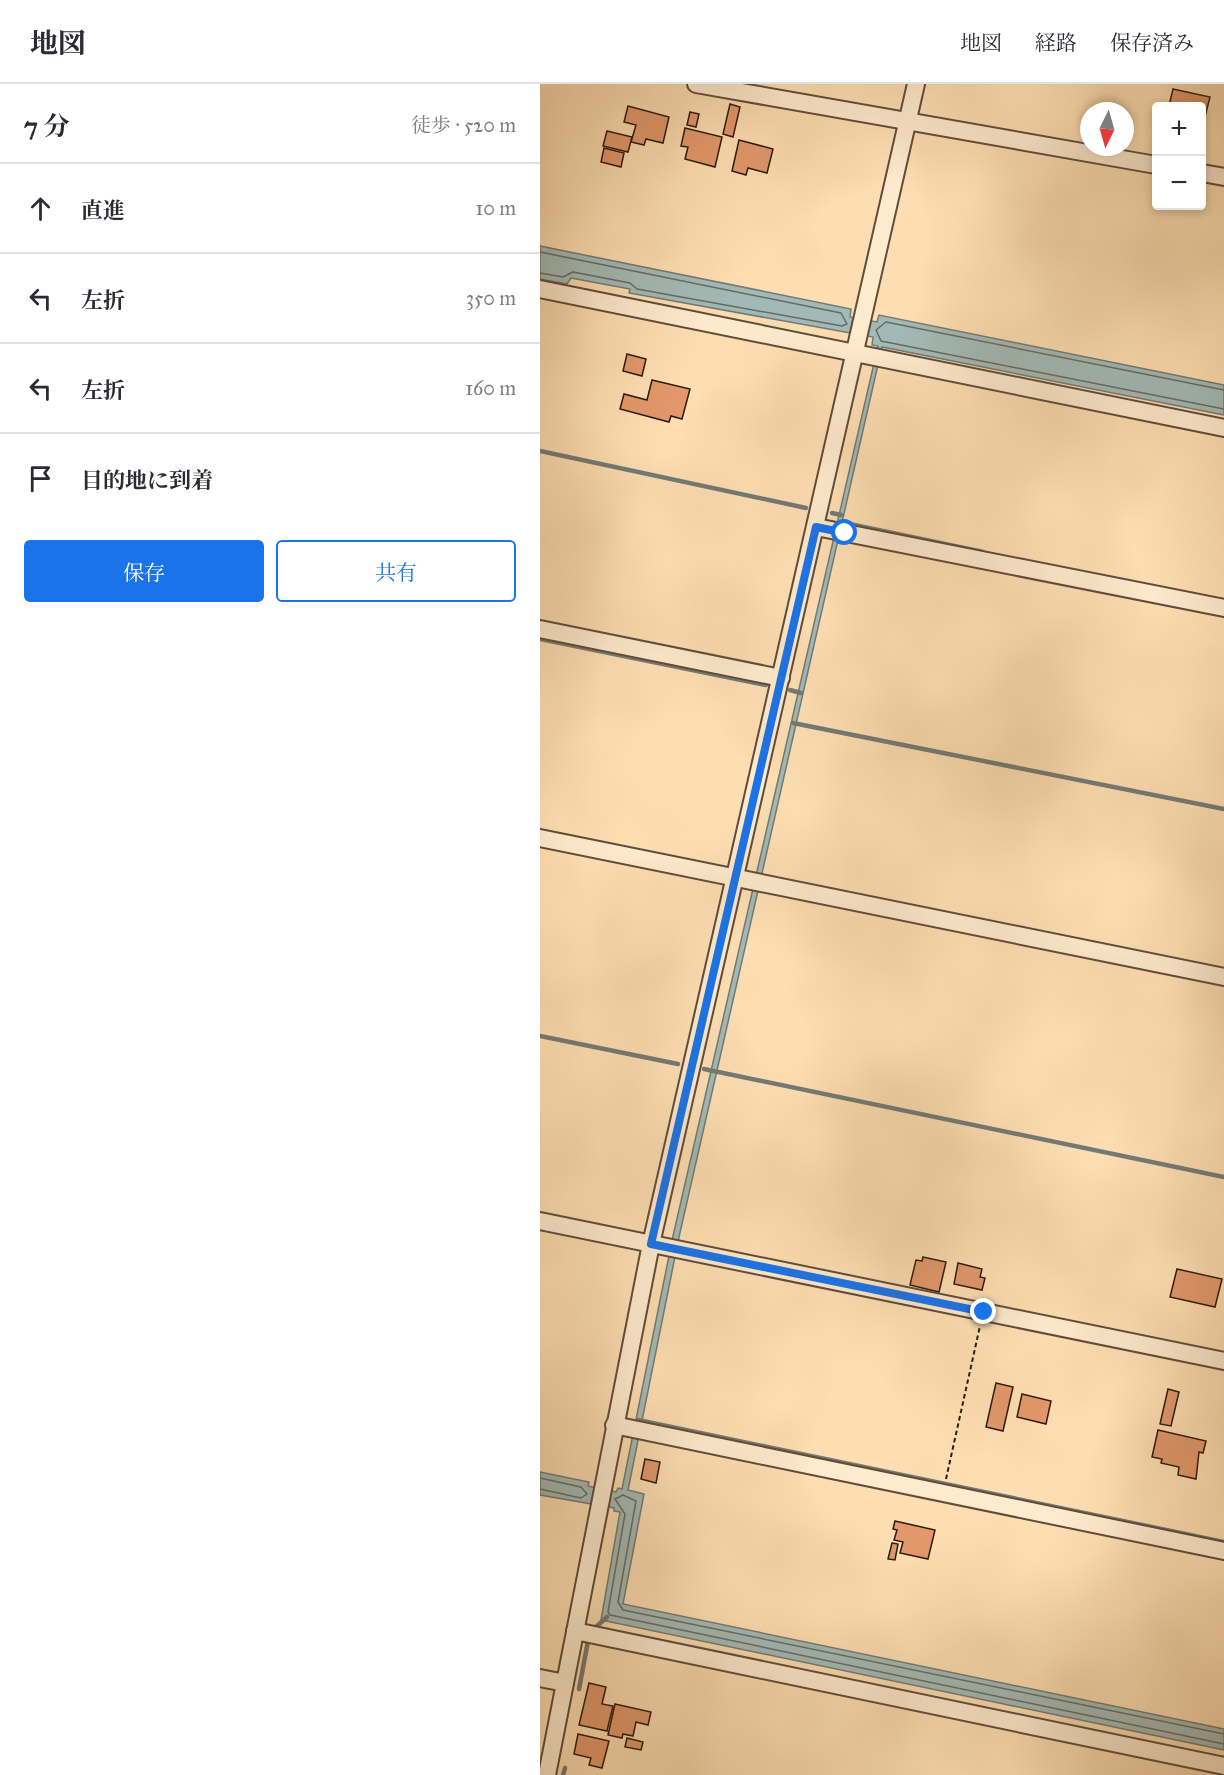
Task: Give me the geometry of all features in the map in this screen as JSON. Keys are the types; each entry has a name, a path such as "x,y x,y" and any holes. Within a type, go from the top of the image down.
{"street":[{"path":"696,84 1152,164"},
{"path":"547,1775 602,1487 629,1428 666,1247 750,880 781,678 830,530 855,354 916,84"},
{"path":"1206,174 1224,177"},
{"path":"540,289 1224,428"},
{"path":"830,530 1224,608"},
{"path":"540,630 781,678"},
{"path":"540,838 1224,976"},
{"path":"540,1221 1224,1361"},
{"path":"629,1428 1224,1551"},
{"path":"575,1631 1224,1766"},
{"path":"540,1678 565,1683"}],"path":[{"path":"947,1477 984,1312"}],"water":[{"path":"540,246 851,309 850,317 877,322 879,315 1224,385 1224,415 882,347 679,1237 628,1490 644,1494 623,1604 1224,1729 1224,1750 601,1620 620,1512 614,1511 614,1508 540,1495 540,1472 589,1482 588,1486 616,1492 618,1488 622,1489 673,1236 878,346 872,345 873,337 629,293 630,289 571,278 567,284 540,279"}],"building":[{"path":"1173,89 1210,97 1206,112 1206,102 1170,102"},
{"path":"730,104 740,107 733,137 723,134"},
{"path":"628,106 669,117 663,143 646,139 644,145 631,142 636,125 624,122"},
{"path":"690,112 699,114 696,127 687,125"},
{"path":"685,128 722,137 715,167 685,159 688,147 681,146"},
{"path":"607,131 632,137 628,152 603,146"},
{"path":"739,140 773,149 767,173 748,168 746,175 732,171"},
{"path":"604,148 624,153 621,167 601,162"},
{"path":"627,354 646,359 642,376 623,371"},
{"path":"652,380 690,389 682,419 671,416 669,422 620,409 624,394 647,400"},
{"path":"923,1257 946,1262 939,1292 910,1285 916,1260 922,1261"},
{"path":"958,1263 982,1269 980,1277 985,1278 982,1290 954,1284"},
{"path":"1177,1269 1222,1279 1215,1307 1170,1297"},
{"path":"996,1383 1013,1387 1003,1431 986,1427"},
{"path":"1168,1389 1179,1392 1171,1426 1160,1424"},
{"path":"1022,1394 1051,1401 1046,1424 1017,1417"},
{"path":"1158,1430 1206,1441 1203,1453 1199,1452 1196,1479 1178,1475 1179,1467 1161,1463 1162,1459 1152,1457"},
{"path":"645,1459 660,1462 656,1483 641,1479"},
{"path":"895,1521 935,1530 928,1559 900,1553 903,1542 894,1540 897,1530 893,1529"},
{"path":"892,1543 898,1544 895,1560 888,1559"},
{"path":"589,1683 606,1687 602,1704 613,1706 607,1731 579,1725"},
{"path":"615,1704 651,1712 648,1725 636,1722 633,1736 623,1734 622,1738 608,1735"},
{"path":"578,1734 609,1741 602,1768 589,1765 591,1758 574,1754"},
{"path":"627,1738 643,1742 641,1750 625,1747"}],"waterway":[{"path":"540,451 806,508"},
{"path":"832,513 841,515"},
{"path":"840,522 983,552"},
{"path":"540,639 766,685"},
{"path":"790,690 801,693"},
{"path":"793,723 1224,809"},
{"path":"540,1036 678,1064"},
{"path":"704,1069 1224,1177"},
{"path":"638,1420 1224,1542"},
{"path":"596,1627 607,1617"},
{"path":"579,1689 588,1641"},
{"path":"563,1775 565,1768"}],"route":[{"path":"845,533 816,527 651,1244 984,1312"}]}
